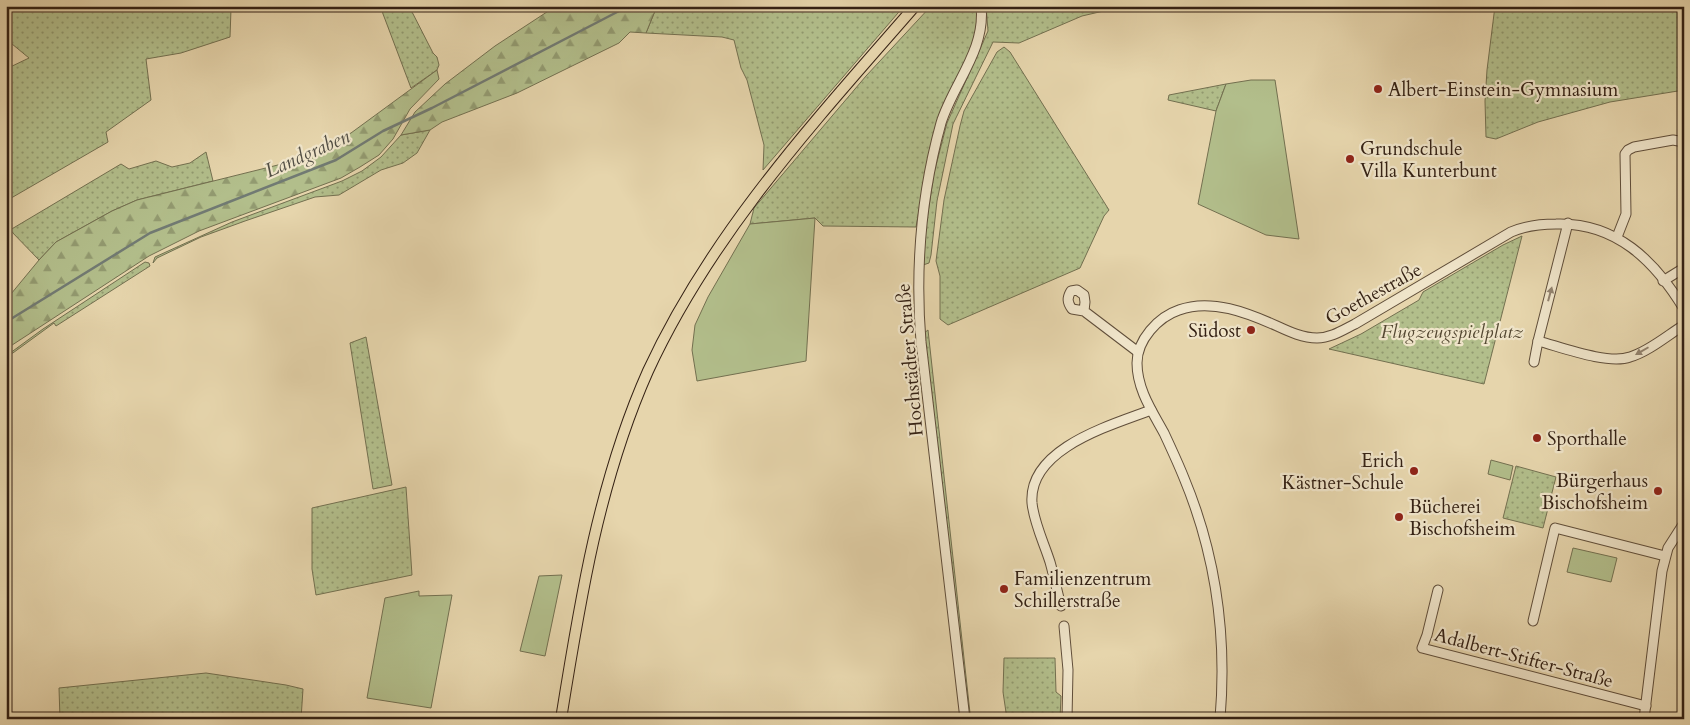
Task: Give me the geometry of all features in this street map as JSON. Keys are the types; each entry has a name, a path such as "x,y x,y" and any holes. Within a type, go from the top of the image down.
{"main road":[{"path":"561,719 579,608 602,506 623,437 649,371 689,295 725,236 753,198 915,6"}],"street":[{"name":"Hochstädter Straße","path":"965,719 921,342 918,279 924,201 937,139 947,108 968,65 979,36 982,18 980,6"},
{"path":"1617,237 1626,214 1625,154 1628,150 1642,146 1673,140 1684,142"},
{"path":"1534,362 1568,223"},
{"name":"Goethestraße","path":"1138,352 1150,331 1166,316 1180,309 1198,306 1226,308 1304,337 1318,338 1332,335 1355,324 1511,232 1536,225 1568,223 1591,226 1617,237 1642,256 1684,309"},
{"path":"1663,281 1684,268"},
{"path":"1084,311 1138,352 1137,365 1140,384 1185,479 1204,532 1217,591 1222,659 1220,719"},
{"path":"1538,341 1614,360 1629,358 1638,354 1684,325"},
{"path":"1061,606 1033,511 1032,498 1035,483 1043,469 1053,458 1070,445 1095,431 1151,410"},
{"path":"1644,719 1665,556 1672,540 1684,523"},
{"path":"1533,621 1555,528 1665,556"},
{"name":"Adalbert-Stifter-Straße","path":"1438,590 1422,648 1646,706"},
{"path":"1064,626 1068,670 1067,719"}],"green space":[{"path":"6,6 228,6 231,9 230,37 181,53 146,59 151,100 106,132 108,142 6,201 6,69 29,58 6,39"},
{"path":"380,6 409,6 433,53 437,57 439,65 437,70 411,88"},
{"path":"556,6 657,6 646,33 630,32 619,43 517,93 442,122 430,130 401,135 415,112 445,84 495,46"},
{"path":"657,6 904,6 763,170 764,145 747,80 741,68 734,40 722,37 646,33"},
{"path":"931,6 976,6 978,18 977,30 968,56 941,109 937,122 916,227 823,226 815,218 750,224 754,208 866,76"},
{"path":"986,6 1125,6 1082,16 1019,43 993,42 953,124 937,201 931,255 929,263 923,265 926,226 934,173 947,123 988,31"},
{"path":"1495,6 1684,6 1684,90 1610,102 1538,122 1496,139 1486,137 1485,101 1487,70"},
{"path":"1004,47 1010,52 1109,210 1104,216 1080,268 948,325 940,319 940,276 936,261 944,200 964,111 997,52"},
{"path":"437,70 439,79 410,109 393,139 379,155 341,178 199,231 149,256 6,349 6,300 56,242 112,211 137,200 298,160 351,133"},
{"path":"1251,80 1275,80 1299,239 1266,235 1198,204 1216,111 1226,84"},
{"path":"1226,84 1216,111 1168,100 1169,95"},
{"path":"430,130 417,153 403,163 381,170 339,195 315,197 201,237 157,258 153,263 155,257 232,222 342,181 362,171 381,157 401,135"},
{"path":"206,152 213,181 137,200 112,211 56,242 39,260 10,230 121,164 129,169 156,161 172,167 190,163"},
{"path":"815,218 806,361 697,381 692,350 695,325 708,297 750,224"},
{"name":"Flugzeugspielplatz","path":"1522,236 1484,384 1329,349 1361,334 1419,300 1423,292 1503,245"},
{"path":"145,262 149,263 150,266 56,326 54,323 6,358 6,356 43,329"},
{"path":"928,330 970,713 967,714 924,333"},
{"path":"366,337 392,485 373,489 350,343"},
{"path":"1491,460 1513,466 1510,480 1488,474"},
{"path":"1516,466 1556,477 1543,528 1503,518"},
{"path":"406,487 412,575 316,595 312,569 312,508"},
{"path":"1573,548 1617,558 1611,582 1567,572"},
{"path":"562,575 545,656 520,651 539,576"},
{"path":"419,591 419,596 452,595 431,708 367,698 385,598"},
{"path":"1004,658 1055,658 1056,692 1061,696 1060,719 1007,719 1003,692"},
{"path":"206,673 303,689 301,719 60,719 59,688"}],"waterway":[{"name":"Landgraben","path":"804,6 816,9 859,7 894,9"},
{"name":"Landgraben","path":"6,322 150,233 336,160 383,131 432,108 621,10"}],"place":[{"name":"Albert-Einstein-Gymnasium","path":"1378,89"},
{"name":"Grundschule Villa Kunterbunt","path":"1350,159"},
{"name":"Südost","path":"1251,330"},
{"name":"Sporthalle","path":"1537,438"},
{"name":"Erich Kästner-Schule","path":"1414,471"},
{"name":"Bürgerhaus Bischofsheim","path":"1658,491"},
{"name":"Bücherei Bischofsheim","path":"1399,517"},
{"name":"Familienzentrum Schillerstraße","path":"1004,589"}]}
